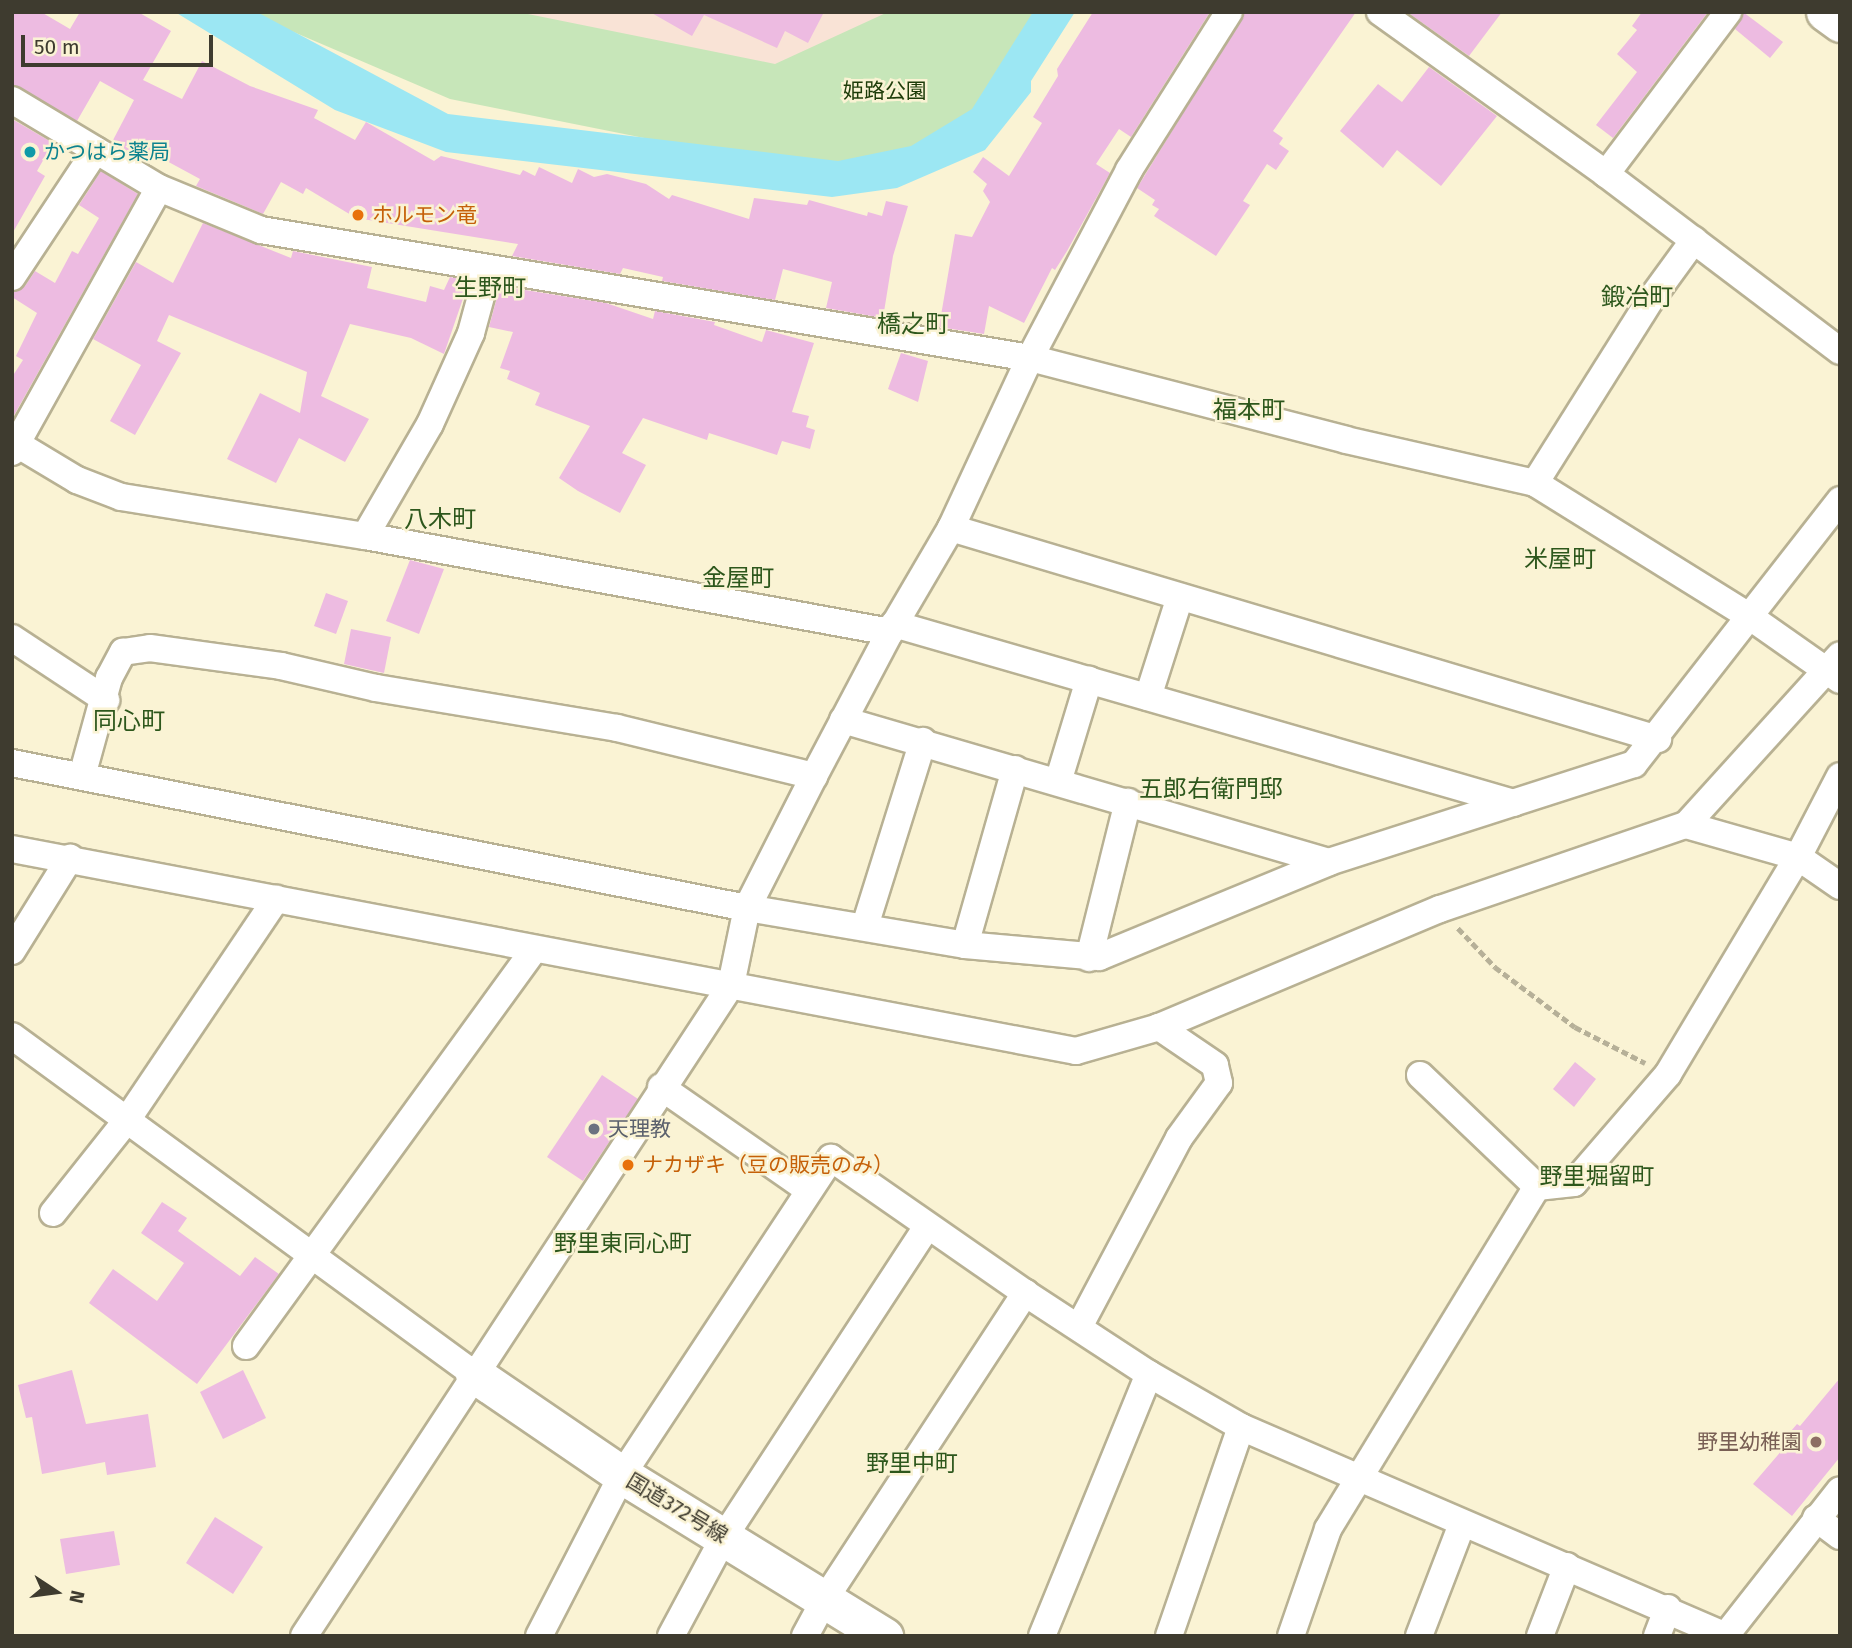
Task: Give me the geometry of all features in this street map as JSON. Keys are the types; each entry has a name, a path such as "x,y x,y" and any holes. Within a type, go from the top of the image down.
{"street":[{"path":"304,1636 661,1087 731,985 747,908 814,776 892,628 951,528 1030,359 1129,170 1229,12"},
{"path":"1380,12 1606,174 1840,351"},
{"path":"1606,174 1728,12"},
{"path":"1825,12 1840,23"},
{"path":"12,100 159,188 261,230 488,271 1030,359 1346,440 1535,483 1836,669 1686,825 1440,909 1158,1027 1076,1051 534,950 71,858 12,849"},
{"path":"12,277 96,150"},
{"path":"159,188 14,446 77,480 121,498 365,536 892,628 1089,680 1514,803"},
{"path":"1535,483 1651,299 1694,240"},
{"path":"365,536 430,424 471,333 488,271"},
{"path":"12,763 747,908 965,945 1089,958 1329,862 1634,764 1658,739 1749,616 1840,500"},
{"path":"951,528 1658,739"},
{"path":"1148,697 1180,597"},
{"path":"12,638 106,700"},
{"path":"82,776 106,700 109,678 123,652 150,648 281,666 376,688 617,728 814,776"},
{"path":"1058,782 1089,680"},
{"path":"843,720 923,741 1329,862"},
{"path":"865,926 923,741"},
{"path":"965,945 1014,769"},
{"path":"1420,1075 1537,1187 1574,1183 1668,1074 1798,857 1840,776"},
{"path":"1089,958 1128,802"},
{"path":"1686,825 1798,857 1840,886"},
{"path":"12,951 71,858"},
{"path":"53,1213 127,1120 276,899"},
{"path":"246,1346 534,950"},
{"path":"1079,1327 1179,1138 1219,1083 1215,1065 1158,1027"},
{"path":"12,1036 474,1374"},
{"path":"661,1087 807,1189"},
{"path":"539,1636 622,1475 807,1189 831,1158 926,1228 1025,1293 1149,1374 1241,1427 1361,1476 1462,1524 1668,1608 1726,1636 1840,1490"},
{"path":"1291,1636 1328,1530 1537,1187"},
{"path":"671,1636 724,1537 926,1228"},
{"path":"805,1636 825,1599 1025,1293"},
{"name":"国道372号線","path":"474,1374 622,1475 884,1636"},
{"path":"1042,1636 1149,1374"},
{"path":"1169,1636 1241,1427"},
{"path":"1816,1518 1840,1536"},
{"path":"1419,1636 1462,1524"},
{"path":"1540,1636 1567,1566"},
{"path":"1657,1636 1668,1608"}],"path":[{"path":"1440,909 1495,967 1575,1027 1668,1074"}],"shaded area":[{"path":"464,12 925,12 795,84"}],"green space":[{"name":"姫路公園","path":"247,12 518,12 775,64 888,12 1046,12 1030,59 918,158 814,172 450,99"}],"water":[{"path":"175,12 257,12 448,114 838,161 911,146 972,109 1033,12 1075,12 1031,81 1031,92 985,150 897,188 832,197 446,152 335,110"}],"building":[{"path":"12,12 41,12 70,29 80,12 138,12 171,31 143,80 182,99 202,61 250,86 318,110 314,118 355,140 366,122 434,161 441,156 520,175 523,170 535,176 539,167 572,183 578,169 594,177 607,174 646,184 669,199 672,195 749,219 754,198 807,205 809,200 867,216 868,212 882,216 886,201 908,206 893,256 883,318 826,308 832,282 783,269 775,300 662,281 663,277 623,268 620,274 512,256 518,244 356,218 306,188 303,194 281,182 263,214 196,186 200,179 152,153 147,162 112,142 134,100 100,81 77,121 12,84"},
{"path":"650,12 824,12 808,43 785,31 777,48 704,15 692,36"},
{"path":"1093,12 1210,12 1131,137 1119,129 1096,164 1110,173 1067,251 1055,270 1052,268 1024,323 989,306 984,334 939,327 955,234 972,237 990,202 983,191 987,184 973,172 983,157 1009,176 1042,123 1033,117 1058,76 1057,69"},
{"path":"1245,12 1356,12 1273,131 1283,138 1279,144 1289,151 1276,170 1267,164 1243,201 1250,205 1216,256 1154,216 1159,209 1152,205 1155,200 1137,188"},
{"path":"1407,12 1502,12 1469,56"},
{"path":"1642,12 1708,12 1613,138 1596,125 1637,72 1617,54 1637,30 1632,26"},
{"path":"1743,12 1783,42 1770,58 1735,29"},
{"path":"1429,67 1497,116 1441,186 1397,150 1383,168 1340,131 1378,84 1402,102"},
{"path":"12,119 53,143 37,171 45,176 12,234"},
{"path":"101,171 138,194 12,419 12,377 23,360 16,356 37,313 12,297 12,293 25,286 35,271 55,283 72,251 78,254 99,218 79,205"},
{"path":"203,223 291,258 293,251 372,267 367,288 426,302 430,286 444,290 450,277 469,281 444,354 411,338 350,324 321,396 369,419 345,462 299,438 276,483 227,459 260,393 300,413 307,372 169,315 157,341 181,353 135,435 110,421 141,365 93,339 136,262 173,283"},
{"path":"500,286 606,303 653,319 655,311 715,322 714,325 762,342 766,330 814,343 792,412 809,416 806,427 815,430 810,449 782,441 777,455 709,433 707,440 643,418 622,453 646,465 620,513 578,491 559,478 590,426 535,405 540,393 507,379 510,371 500,368 513,332 489,327"},
{"path":"901,353 928,361 918,402 888,389"},
{"path":"410,560 444,569 419,634 386,621"},
{"path":"326,593 348,601 336,634 314,626"},
{"path":"351,629 391,637 384,673 344,664"},
{"path":"1575,1062 1596,1079 1574,1107 1553,1089"},
{"name":"天理教","path":"602,1075 638,1099 583,1181 547,1157"},
{"path":"162,1202 187,1218 178,1231 240,1276 255,1257 279,1274 197,1384 89,1303 113,1269 157,1301 184,1263 141,1233"},
{"path":"72,1370 86,1424 148,1414 156,1467 107,1475 105,1462 42,1474 32,1417 26,1418 18,1385"},
{"path":"243,1370 266,1418 223,1439 200,1392"},
{"path":"1840,1378 1840,1457 1792,1516 1753,1484 1783,1449 1779,1445 1797,1424 1800,1426"},
{"path":"215,1517 263,1547 233,1594 186,1563"},
{"path":"114,1531 120,1565 66,1574 60,1539"}],"place":[{"name":"かつはら薬局","path":"30,152"},
{"name":"ホルモン竜","path":"358,215"},
{"name":"天理教","path":"594,1129"},
{"name":"ナカザキ（豆の販売のみ）","path":"628,1165"},
{"name":"野里幼稚園","path":"1816,1442"}],"district":[{"name":"生野町","path":"490,289"},
{"name":"鍛冶町","path":"1637,298"},
{"name":"橋之町","path":"913,325"},
{"name":"福本町","path":"1249,411"},
{"name":"八木町","path":"440,520"},
{"name":"米屋町","path":"1560,560"},
{"name":"金屋町","path":"738,579"},
{"name":"同心町","path":"129,722"},
{"name":"五郎右衛門邸","path":"1211,790"},
{"name":"野里堀留町","path":"1597,1176"},
{"name":"野里東同心町","path":"623,1243"},
{"name":"野里中町","path":"912,1463"}]}
